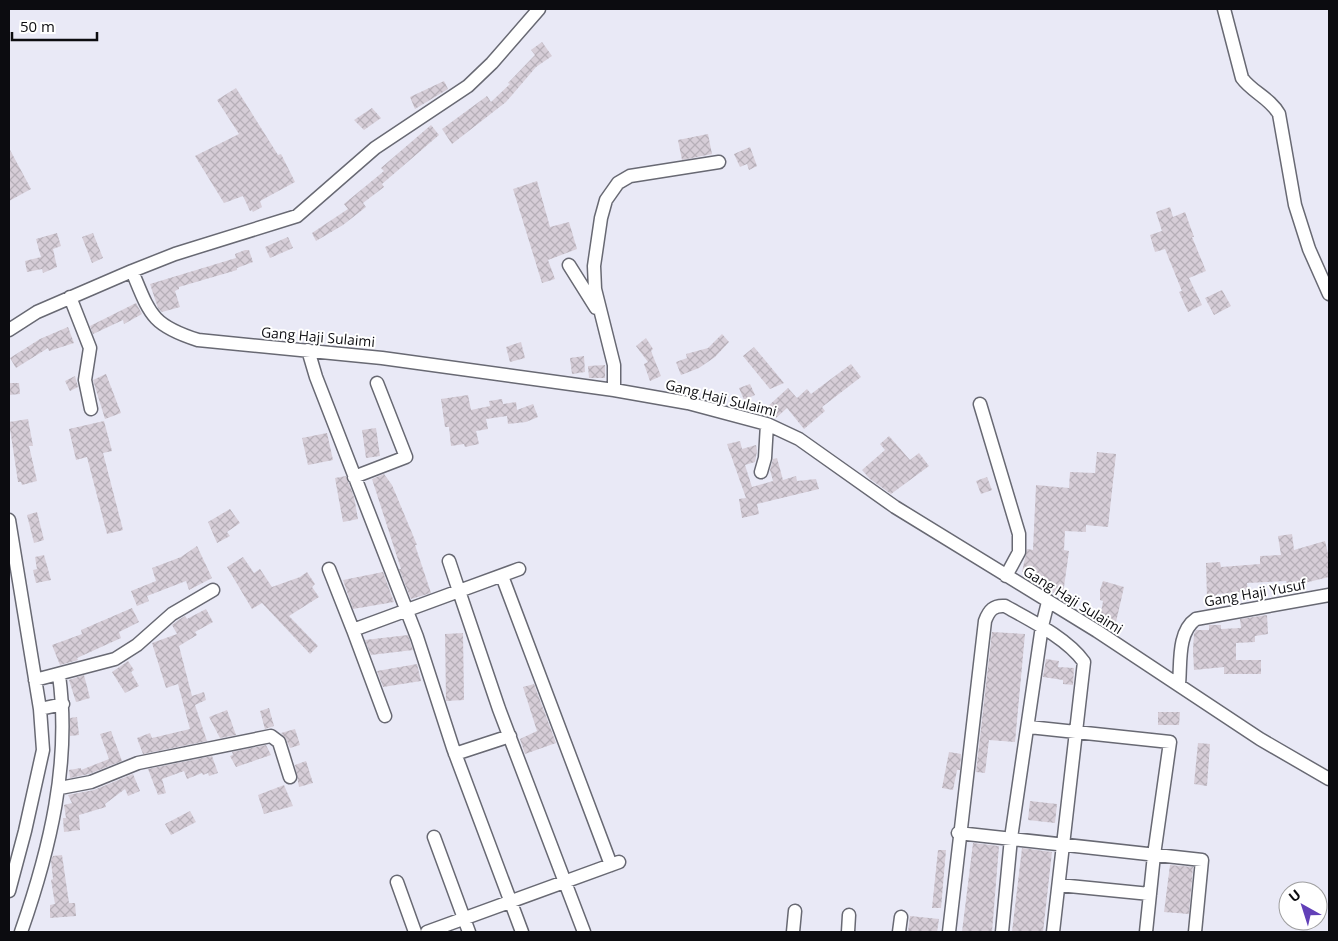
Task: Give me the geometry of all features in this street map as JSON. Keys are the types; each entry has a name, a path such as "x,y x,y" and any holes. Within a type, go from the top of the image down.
{"street":[{"path":"9,330 37,312 175,254 298,216 375,148 468,86 492,63 539,9"},
{"path":"1224,9 1242,78 1246,84 1271,102 1279,114 1295,205 1309,249 1329,294"},
{"path":"614,390 614,365 594,284 594,266 603,208 612,189 630,176 719,162"},
{"path":"569,265 602,319"},
{"name":"Gang Haji Sulaimi","path":"132,271 152,315 163,326 198,340 308,350 614,390 688,403 767,424 799,439 887,501 1179,684 1260,739 1329,779"},
{"path":"70,297 90,348 85,380 91,409"},
{"path":"308,350 354,477 424,656 455,754 522,932"},
{"path":"354,477 406,457 377,383"},
{"path":"980,404 1019,534 1019,552 1006,576"},
{"path":"761,472 765,458 767,424"},
{"path":"9,520 48,677 60,788 9,891"},
{"path":"449,561 510,736 567,881 584,932"},
{"path":"329,569 385,716"},
{"path":"353,630 519,569"},
{"path":"427,932 615,864 502,576"},
{"path":"48,677 106,662 127,652 172,614 213,590"},
{"name":"Gang Haji Yusuf","path":"1179,684 1184,633 1190,623 1196,619 1329,595"},
{"path":"1002,932 1011,838 1029,727 1042,626 1048,602"},
{"path":"948,932 958,833 988,614 992,608 1005,606 1042,626 1075,652 1084,662 1053,932"},
{"path":"21,932 37,834 43,750 52,706 48,677"},
{"path":"1029,727 1170,742 1154,855 1146,932"},
{"path":"60,788 91,782 138,763 267,736 274,737 279,742 290,777"},
{"path":"455,754 510,736"},
{"path":"958,833 1203,860 1195,932"},
{"path":"434,838 468,932"},
{"path":"397,882 415,932"},
{"path":"1059,885 1150,894"},
{"path":"793,932 795,911"},
{"path":"848,932 849,915"},
{"path":"899,932 901,916"}],"building":[{"path":"542,42 552,56 536,67 506,102 452,144 442,129 487,96 491,102 510,84 508,83 535,55 531,50"},
{"path":"444,81 448,89 415,109 410,97"},
{"path":"236,88 278,155 281,154 295,182 260,201 262,207 253,212 252,210 250,211 243,196 224,203 195,156 239,134 217,100"},
{"path":"372,108 381,118 364,130 354,120"},
{"path":"431,125 439,135 382,184 384,187 363,203 366,207 343,225 316,241 312,233 348,209 344,204 384,171 381,168"},
{"path":"708,134 712,154 682,160 678,140"},
{"path":"750,147 757,166 749,170 747,164 740,167 734,154"},
{"path":"9,148 31,189 9,201"},
{"path":"537,181 550,227 569,222 577,249 548,260 555,279 542,283 513,189"},
{"path":"1170,207 1173,217 1185,212 1194,237 1192,237 1206,271 1189,278 1202,305 1188,312 1179,292 1182,291 1165,249 1155,252 1150,235 1162,231 1156,212"},
{"path":"57,233 61,246 53,249 57,267 43,273 42,269 27,272 25,261 41,257 36,239"},
{"path":"93,233 103,258 92,263 82,237"},
{"path":"288,237 293,248 270,258 265,247"},
{"path":"249,250 253,262 237,268 237,270 179,287 175,291 180,307 162,312 158,308 150,284 236,258 235,254"},
{"path":"1222,290 1231,306 1214,315 1205,298"},
{"path":"136,303 142,314 124,324 123,320 93,334 90,326"},
{"path":"68,327 74,343 49,351 48,348 16,368 10,358 40,339"},
{"path":"722,334 729,342 715,357 699,368 681,375 676,362 687,358 686,354 708,348"},
{"path":"646,338 653,349 651,351 661,376 650,381 644,364 648,362 636,346"},
{"path":"521,342 525,358 510,362 506,347"},
{"path":"754,347 784,383 770,389 743,356"},
{"path":"584,356 585,372 572,374 570,358"},
{"path":"851,364 861,377 822,407 825,411 804,429 787,408 776,418 766,408 788,388 797,398 807,389 811,394"},
{"path":"605,365 605,378 589,378 588,366"},
{"path":"106,374 121,413 105,419 93,380"},
{"path":"75,376 78,387 70,391 65,381"},
{"path":"9,383 19,383 20,394 9,395"},
{"path":"750,384 755,395 744,400 739,388"},
{"path":"468,395 471,410 490,406 489,401 502,399 503,404 516,402 517,410 533,404 538,417 526,422 508,424 507,416 486,419 488,429 476,431 479,444 465,447 464,444 451,446 449,427 445,427 441,399"},
{"path":"28,419 33,446 29,446 37,481 22,485 21,482 18,482 9,422"},
{"path":"104,421 112,451 103,453 123,530 107,534 87,457 76,460 69,429"},
{"path":"376,428 380,456 366,458 362,430"},
{"path":"327,433 333,460 308,465 302,438"},
{"path":"889,436 910,460 919,453 929,466 891,494 870,479 862,470 885,450 880,444"},
{"path":"740,441 742,449 756,445 755,462 745,465 752,487 773,481 770,470 773,459 777,458 783,480 796,476 797,481 816,479 819,489 757,504 759,514 742,518 739,499 746,498 727,444"},
{"path":"1097,452 1116,454 1108,527 1086,525 1086,532 1065,531 1064,550 1069,551 1063,594 1049,592 1039,586 1040,574 1022,572 1027,549 1033,550 1036,485 1069,488 1070,472 1095,473"},
{"path":"384,474 392,485 417,545 415,545 431,593 411,599 399,569 401,569 372,479"},
{"path":"346,476 354,497 358,519 343,522 335,478"},
{"path":"987,477 992,490 981,494 976,481"},
{"path":"230,509 240,523 227,532 230,536 217,543 208,522"},
{"path":"37,512 44,540 34,543 27,515"},
{"path":"1292,534 1294,550 1325,541 1329,558 1329,577 1288,587 1286,581 1247,583 1248,592 1217,594 1217,597 1207,599 1206,563 1220,562 1221,567 1260,564 1260,556 1281,555 1278,536"},
{"path":"197,546 212,578 189,590 186,581 147,596 149,601 137,606 131,591 156,581 152,568 181,557"},
{"path":"44,555 51,580 36,583 33,570 37,569 35,557"},
{"path":"243,557 254,573 260,569 272,587 300,577 307,572 315,584 312,587 319,597 289,616 318,646 310,654 262,603 252,609 227,567"},
{"path":"383,572 394,602 353,609 343,580"},
{"path":"1103,581 1124,587 1116,622 1100,618 1103,601 1100,600 1100,590"},
{"path":"132,608 139,622 119,632 121,638 77,658 78,660 60,665 52,645 82,634 81,630"},
{"path":"206,609 213,622 195,632 197,635 179,646 192,696 204,692 206,700 195,705 207,741 143,754 137,738 150,733 152,738 190,729 178,684 166,688 152,643 177,634 172,625 185,616 187,619"},
{"path":"1267,615 1268,634 1255,636 1255,642 1236,643 1236,660 1261,660 1261,674 1224,674 1224,667 1194,670 1193,650 1196,630 1209,630 1209,625 1221,625 1221,629 1241,628 1240,619"},
{"path":"992,632 1025,634 1015,742 989,740 985,773 976,772"},
{"path":"463,633 464,700 446,701 445,634"},
{"path":"408,635 413,650 371,655 365,640"},
{"path":"1046,659 1059,661 1058,667 1074,668 1073,685 1063,684 1063,680 1043,677"},
{"path":"128,661 134,670 131,672 139,686 125,693 112,672"},
{"path":"417,664 421,681 383,687 377,671"},
{"path":"84,675 90,698 76,702 69,680"},
{"path":"534,684 556,743 525,754 520,739 537,731 523,687"},
{"path":"269,708 274,726 265,729 260,711"},
{"path":"227,710 236,735 220,738 209,717"},
{"path":"1158,712 1180,712 1179,725 1158,725"},
{"path":"77,717 79,735 70,736 70,718"},
{"path":"295,729 300,745 290,748 281,733"},
{"path":"111,731 122,761 89,774 70,778 69,770 81,768 81,770 109,759 100,734"},
{"path":"1198,743 1210,744 1207,786 1194,784"},
{"path":"266,745 271,755 236,767 230,756 233,755 232,752"},
{"path":"949,752 961,754 960,770 957,770 953,790 942,788"},
{"path":"212,756 218,773 209,776 208,773 203,775 202,773 187,779 184,771 162,779 166,793 158,795 148,769"},
{"path":"306,761 313,783 299,787 295,765"},
{"path":"133,774 140,791 128,796 125,789 105,804 106,807 79,815 80,830 64,832 63,818 66,818 64,805 72,803 68,795 94,790"},
{"path":"284,785 293,806 264,814 258,795"},
{"path":"1030,801 1057,804 1055,823 1028,820"},
{"path":"190,811 196,822 171,835 165,824"},
{"path":"973,843 999,846 992,932 962,932"},
{"path":"1022,848 1052,852 1043,932 1012,932"},
{"path":"938,850 946,850 941,908 932,908"},
{"path":"62,855 69,903 75,903 76,916 50,918 50,905 55,904 51,880 53,879 51,861 53,856"},
{"path":"1170,865 1193,867 1189,914 1164,912"},
{"path":"910,916 939,919 937,932 908,932"}]}
